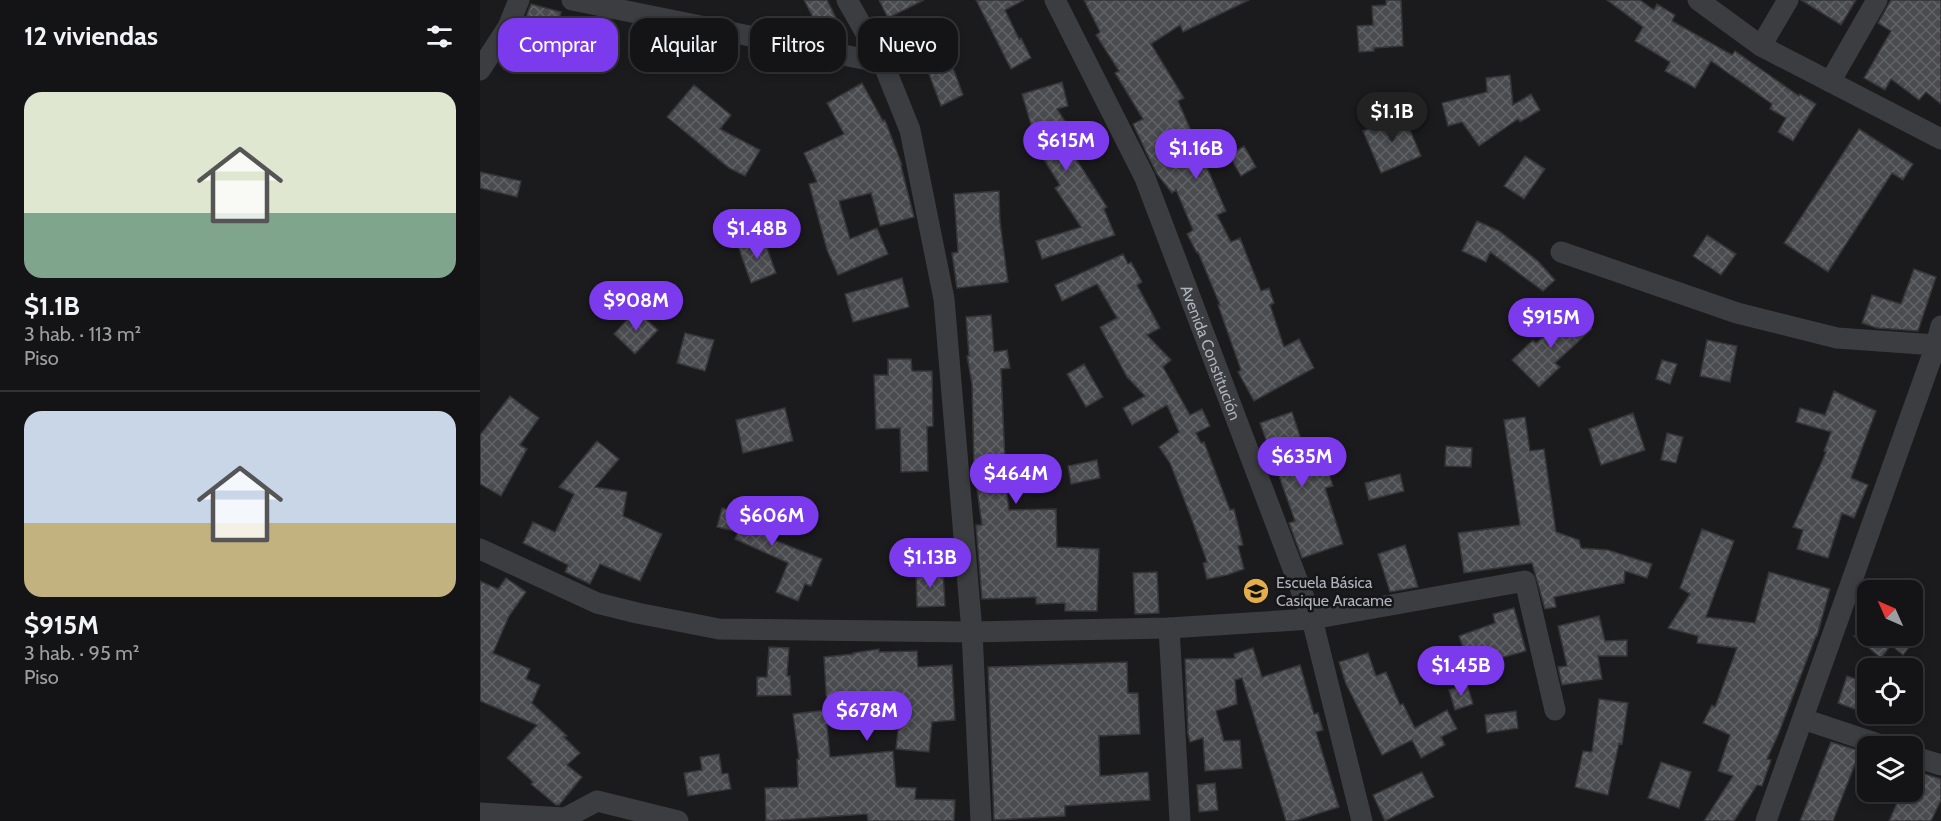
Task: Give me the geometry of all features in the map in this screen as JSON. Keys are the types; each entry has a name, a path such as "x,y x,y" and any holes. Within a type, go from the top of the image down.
{"street":[{"path":"480,70 508,27 519,0"},
{"path":"572,0 858,58"},
{"path":"847,0 858,19"},
{"name":"Avenida Constitución","path":"1055,0 1145,178 1312,619 1362,821"},
{"path":"1698,0 1761,46 1941,139"},
{"path":"1761,46 1788,0"},
{"path":"1830,82 1877,0"},
{"path":"887,72 910,130 944,299 972,632 981,821"},
{"path":"1561,252 1737,313 1826,336 1837,338 1939,336 1766,821"},
{"path":"480,549 597,603 720,629 972,632 1169,628 1312,619 1525,581 1555,711"},
{"path":"1169,628 1180,821"},
{"path":"1803,719 1857,737"},
{"path":"1923,759 1941,765"},
{"path":"480,813 565,818 597,801 678,821"}],"building":[{"path":"804,0 827,0 836,18 813,18"},
{"path":"879,0 924,0 888,18"},
{"path":"976,0 1024,0 1005,10 1031,58 1011,69"},
{"path":"1084,0 1249,0 1183,32 1180,25 1151,44 1184,98 1178,101 1226,211 1217,215 1231,242 1240,238 1261,291 1269,288 1274,303 1270,305 1284,347 1299,339 1314,368 1254,401 1238,372 1241,370 1218,305 1220,305 1198,252 1187,234 1193,230 1176,190 1172,193 1157,174 1147,154 1133,124 1143,119 1115,73 1119,71 1096,35 1100,32"},
{"path":"1386,0 1401,0 1403,46 1374,48 1374,51 1359,52 1357,26 1373,25 1372,6 1386,5"},
{"path":"1607,0 1640,0 1654,10 1657,4 1675,15 1672,21 1732,55 1735,51 1799,96 1800,94 1816,104 1793,141 1778,132 1786,118 1770,109 1772,104 1711,61 1695,88 1665,71 1670,62 1635,41 1643,27"},
{"path":"1801,0 1856,0 1841,25"},
{"path":"1891,0 1941,0 1941,104 1926,92 1919,100 1891,79 1885,90 1864,78 1891,31 1878,23"},
{"path":"531,4 561,12 559,18 526,18"},
{"path":"928,72 954,72 963,95 941,106"},
{"path":"1510,75 1513,105 1531,94 1540,110 1520,122 1518,119 1479,146 1462,122 1448,126 1442,103 1487,92 1486,78"},
{"path":"1062,82 1068,106 1057,109 1085,152 1076,159 1107,207 1104,209 1115,235 1042,259 1036,241 1081,227 1055,188 1060,185 1039,152 1022,94"},
{"path":"862,83 883,121 885,120 902,165 914,217 880,226 871,193 839,201 850,239 877,228 888,254 838,275 827,250 809,184 817,182 804,153 844,134 827,103"},
{"path":"694,85 731,115 720,129 760,150 745,176 729,168 667,117"},
{"path":"1403,113 1421,156 1381,173 1363,131"},
{"path":"1859,129 1913,164 1903,180 1892,173 1828,272 1784,243"},
{"path":"1244,146 1256,167 1241,176 1229,155"},
{"path":"1525,156 1545,169 1524,199 1504,186"},
{"path":"480,172 521,181 517,197 480,188"},
{"path":"999,191 1000,222 1008,282 957,288 952,253 958,252 954,194"},
{"path":"1477,221 1499,231 1538,261 1555,280 1543,291 1490,252 1486,262 1462,251"},
{"path":"1707,235 1736,254 1721,275 1693,256"},
{"path":"763,237 776,273 751,283 738,246"},
{"path":"1123,254 1128,264 1131,262 1142,282 1137,285 1160,328 1147,335 1171,360 1163,367 1190,415 1202,409 1210,426 1196,433 1201,443 1204,442 1230,510 1234,509 1243,545 1238,546 1244,569 1207,579 1203,563 1207,562 1192,520 1170,463 1159,447 1179,432 1167,405 1132,425 1123,408 1145,396 1127,377 1100,327 1117,318 1097,284 1062,301 1055,285"},
{"path":"1914,269 1936,277 1918,331 1877,328 1862,323 1872,295 1901,304"},
{"path":"902,278 909,307 853,322 845,294"},
{"path":"636,310 658,330 635,354 614,334"},
{"path":"1579,313 1592,329 1555,363 1560,367 1539,387 1512,360 1533,340 1536,343 1565,317 1568,321"},
{"path":"991,315 994,352 1007,350 1010,368 1001,369 1005,461 1003,461 1009,510 1056,509 1057,547 1099,549 1097,611 1065,611 1065,603 1036,604 1036,597 982,599 976,525 982,525 974,468 972,384 967,356 969,356 966,317"},
{"path":"685,333 714,340 705,371 677,363"},
{"path":"1707,340 1737,346 1730,382 1700,376"},
{"path":"888,359 911,359 912,371 932,371 933,426 927,427 928,471 901,472 900,428 876,429 874,375 888,375"},
{"path":"1662,360 1677,364 1670,384 1656,379"},
{"path":"1084,364 1103,397 1086,407 1067,374"},
{"path":"1834,391 1876,411 1851,478 1868,485 1854,518 1842,513 1828,558 1797,549 1803,530 1793,527 1826,452 1824,451 1831,432 1796,422 1800,408 1825,415"},
{"path":"510,396 539,418 520,445 527,449 501,496 480,484 480,435"},
{"path":"785,408 793,441 743,453 736,420"},
{"path":"1292,412 1312,473 1327,468 1333,486 1325,488 1343,544 1302,558 1289,523 1295,521 1260,423"},
{"path":"1633,413 1645,450 1601,465 1589,429"},
{"path":"1525,417 1530,451 1544,449 1556,532 1579,540 1581,548 1608,550 1652,564 1647,578 1625,571 1624,583 1554,597 1556,607 1545,609 1532,563 1464,573 1458,533 1520,525 1504,420"},
{"path":"1667,433 1683,437 1676,463 1661,460"},
{"path":"597,441 619,459 595,487 627,492 623,516 662,534 640,581 600,564 590,584 565,572 568,565 523,543 533,522 555,532 574,494 559,487"},
{"path":"1446,446 1472,448 1471,467 1445,466"},
{"path":"1097,460 1100,478 1071,484 1068,466"},
{"path":"1400,474 1404,491 1369,500 1365,483"},
{"path":"751,502 780,514 769,538 822,559 811,586 805,584 798,601 776,592 788,563 735,539 738,532 717,527 722,508 746,514"},
{"path":"1702,529 1734,541 1706,617 1755,623 1769,572 1830,589 1817,636 1767,759 1771,760 1762,786 1757,785 1734,821 1704,821 1733,776 1718,771 1730,735 1703,723 1712,705 1715,707 1737,648 1697,643 1698,636 1668,628 1690,594 1680,588"},
{"path":"1405,545 1418,587 1390,592 1378,554"},
{"path":"943,571 945,606 917,607 916,572"},
{"path":"1157,572 1159,613 1135,614 1133,573"},
{"path":"506,578 526,592 509,616 493,653 530,669 526,679 540,685 532,703 567,736 564,737 580,753 567,765 582,777 559,805 556,805 531,784 533,782 507,758 537,725 480,701 480,581 498,589"},
{"path":"1514,608 1526,651 1500,658 1499,653 1469,664 1459,636 1495,623 1493,614"},
{"path":"1599,616 1605,641 1627,640 1627,656 1598,656 1602,679 1562,685 1558,667 1567,666 1558,626"},
{"path":"1866,646 1890,646 1881,658"},
{"path":"1892,646 1910,646 1903,655"},
{"path":"769,647 789,648 787,676 790,676 791,695 757,696 757,677 767,677"},
{"path":"1253,648 1262,677 1300,665 1314,714 1318,713 1323,730 1316,732 1339,807 1295,821 1286,821 1242,678 1235,680 1237,704 1216,711 1224,741 1240,740 1242,768 1205,771 1203,738 1190,742 1188,734 1185,659 1235,658 1234,654"},
{"path":"879,649 879,652 917,651 918,667 952,665 955,720 932,722 929,752 896,749 901,702 859,708 860,715 827,725 830,757 893,751 896,787 916,788 915,799 955,800 954,821 868,821 867,814 766,821 765,788 798,787 797,759 799,759 793,714 827,710 824,657"},
{"path":"1368,653 1376,676 1386,672 1400,705 1403,704 1415,728 1447,710 1457,729 1441,737 1445,745 1421,758 1412,740 1382,755 1346,684 1339,662"},
{"path":"1127,662 1128,693 1138,693 1140,734 1099,736 1100,776 1148,772 1150,800 1065,806 1065,816 994,820 988,667"},
{"path":"1847,676 1857,679 1857,710 1838,703"},
{"path":"1467,684 1473,704 1455,710 1449,690"},
{"path":"1599,699 1628,703 1622,744 1619,743 1608,795 1575,787 1583,751 1592,752"},
{"path":"1516,711 1518,728 1487,733 1485,715"},
{"path":"1831,742 1857,750 1857,759 1833,821 1800,821"},
{"path":"719,754 722,774 728,773 731,789 688,796 684,773 702,770 700,757"},
{"path":"1661,762 1691,772 1679,808 1648,798"},
{"path":"1422,772 1434,797 1385,821 1373,795"},
{"path":"1923,773 1941,779 1941,800 1931,821 1889,821 1898,802 1923,802"},
{"path":"1215,783 1218,810 1199,812 1197,785"}],"place":[{"name":"Escuela Básica Casique Aracame","path":"1256,591"}]}
